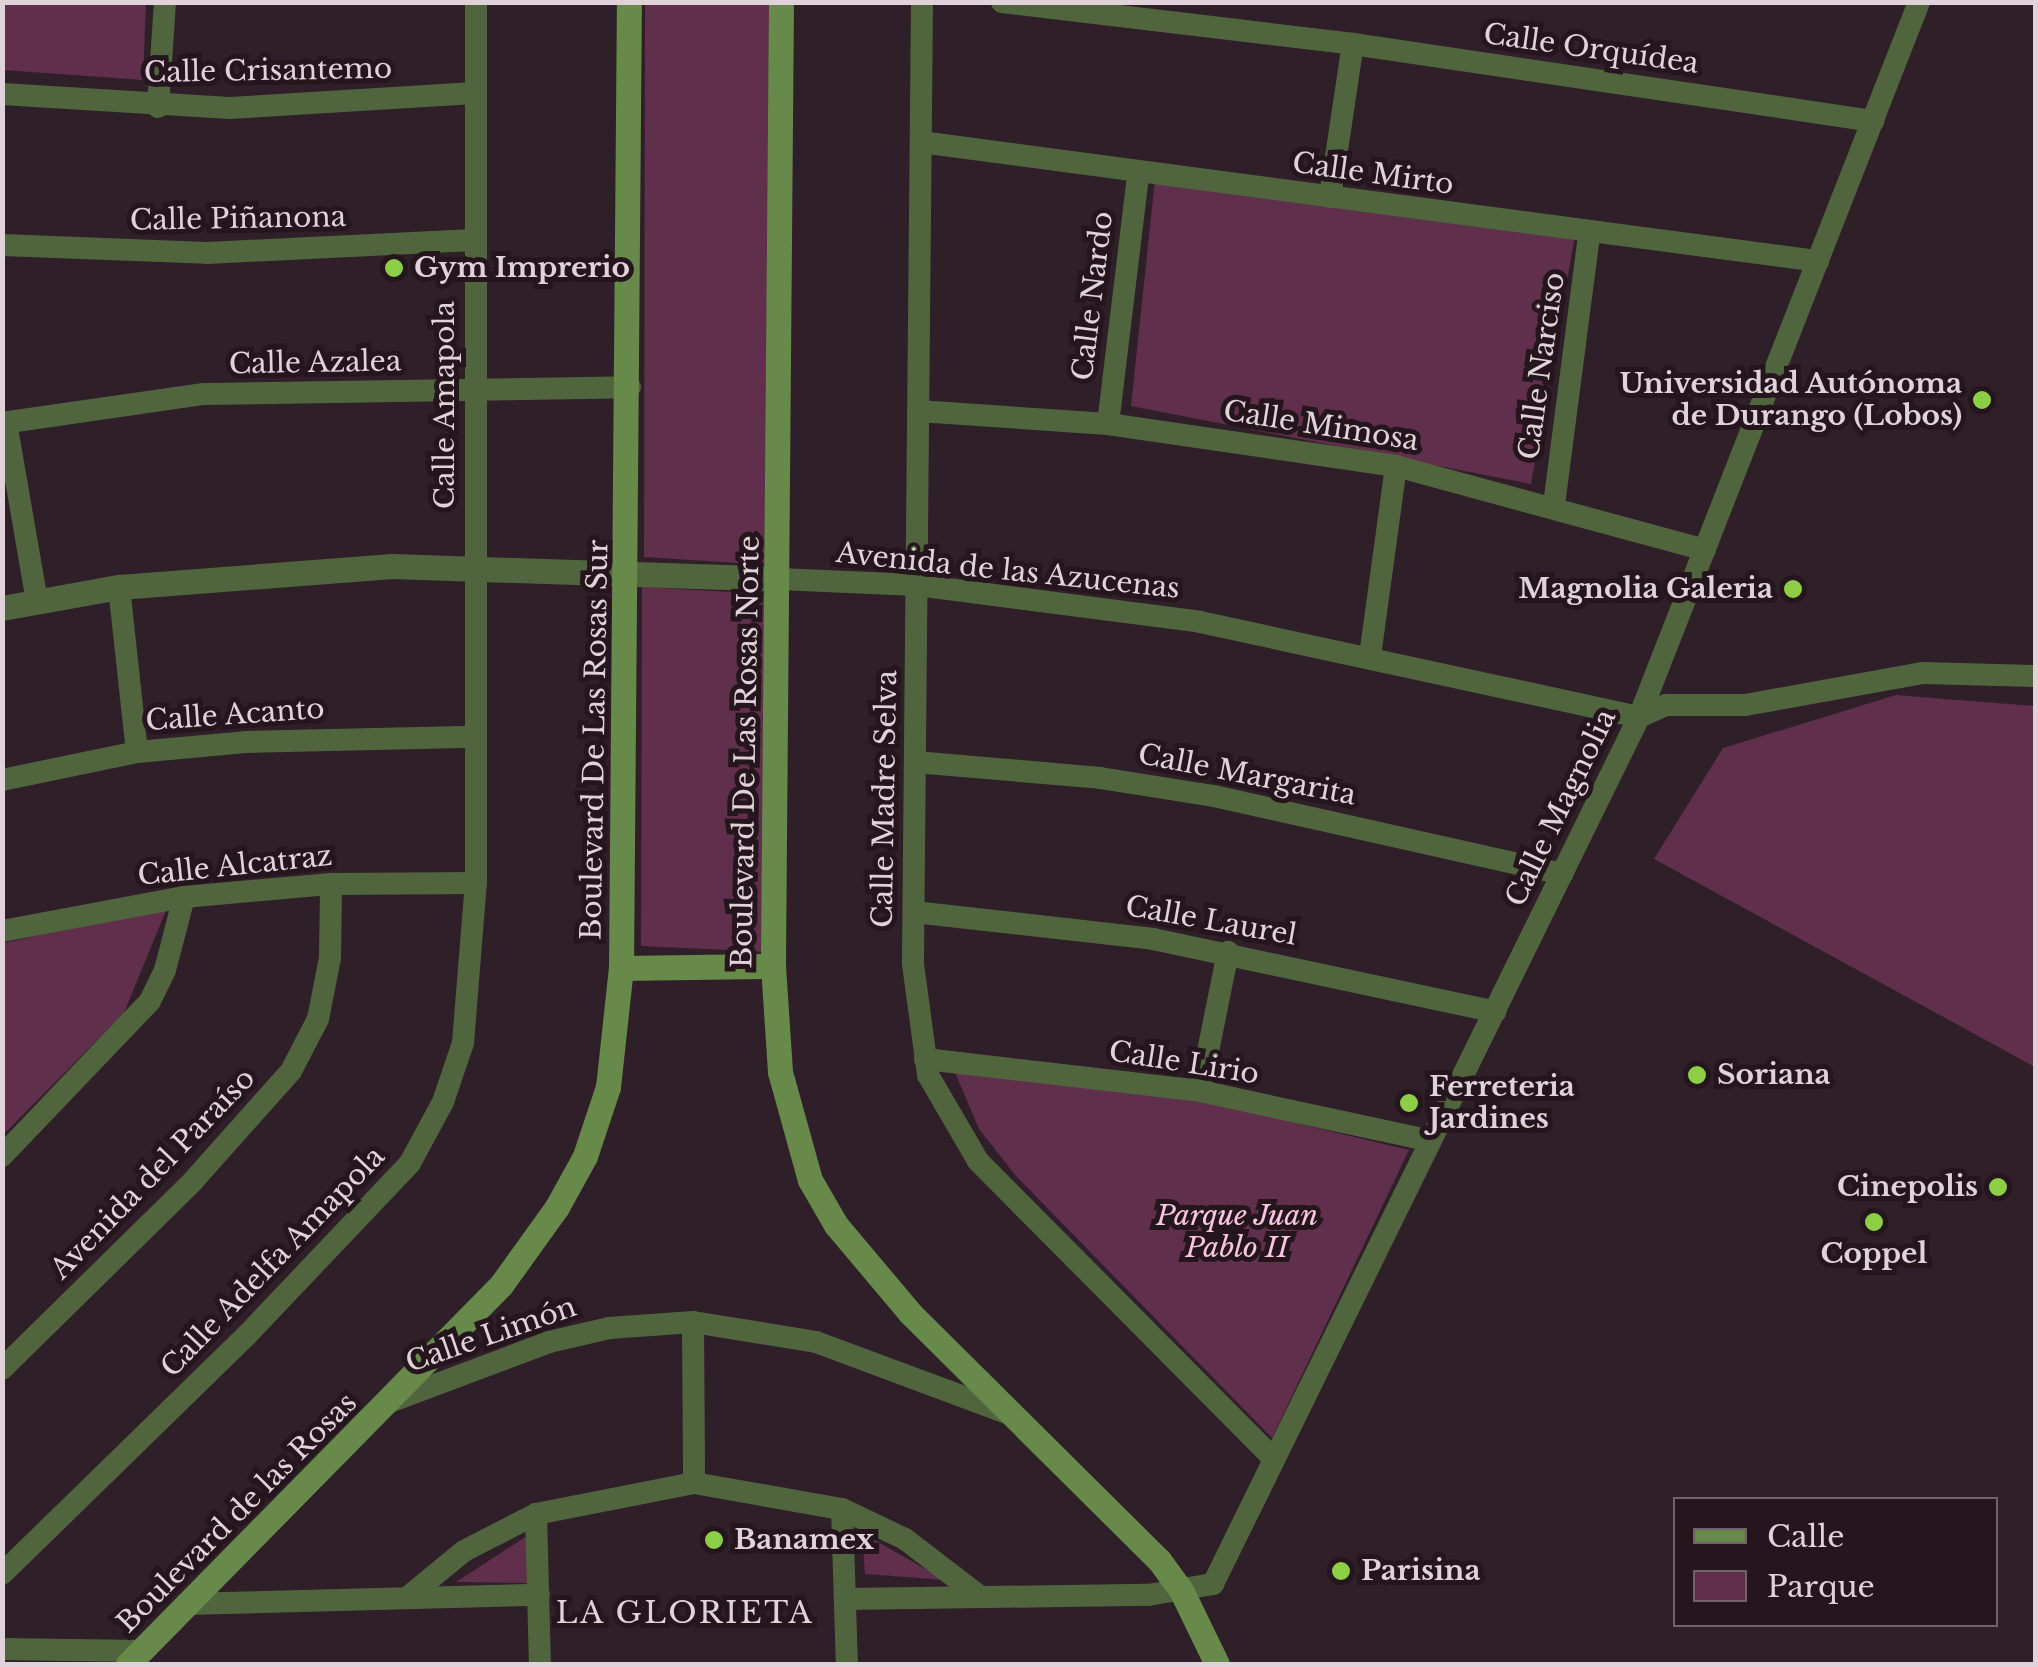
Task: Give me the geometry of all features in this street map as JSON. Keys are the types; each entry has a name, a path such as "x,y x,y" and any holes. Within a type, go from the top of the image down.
{"main road":[{"name":"Boulevard De Las Rosas Sur","path":"388,1404 501,1285 576,1173 608,1087 621,968 630,387 630,2"},
{"name":"Boulevard De Las Rosas Norte","path":"781,2 773,966 780,1072 810,1180 871,1271 1120,1516 1182,1592 1217,1664"},
{"path":"621,968 773,966"},
{"name":"Boulevard de las Rosas","path":"135,1658 388,1404"}],"street":[{"path":"158,107 164,2"},
{"name":"Calle Amapola","path":"475,568 476,2"},
{"name":"Calle Madre Selva","path":"922,2 914,912 925,1059 954,1128 978,1161 1274,1459"},
{"name":"Calle Orquídea","path":"1002,2 1129,10 1873,122"},
{"name":"Calle Magnolia","path":"1182,1592 1212,1584 1640,717 1919,2"},
{"path":"1330,198 1353,44"},
{"name":"Calle Crisantemo","path":"2,94 158,107 474,93"},
{"name":"Calle Mirto","path":"921,142 1589,235 1818,261"},
{"name":"Calle Nardo","path":"1108,424 1138,174"},
{"name":"Calle Narciso","path":"1554,505 1589,235"},
{"name":"Calle Piñanona","path":"2,245 207,253 474,240"},
{"name":"Calle Azalea","path":"4,422 184,395 630,387"},
{"name":"Calle Mimosa","path":"918,411 1108,424 1396,466 1554,505 1705,550"},
{"path":"4,422 37,600"},
{"path":"1370,656 1396,466"},
{"name":"Avenida de las Azucenas","path":"2,608 120,587 282,571 475,568 917,586 1200,622 1640,717"},
{"name":"Calle Adelfa Amapola","path":"2,1574 259,1324 410,1163 443,1102 463,1043 476,883 475,568"},
{"path":"120,587 137,752"},
{"path":"1640,717 1666,705 1746,705 1924,673 2036,676"},
{"name":"Calle Acanto","path":"2,780 137,752 346,737 474,737"},
{"name":"Calle Margarita","path":"915,762 1100,778 1214,796 1562,874"},
{"name":"Calle Alcatraz","path":"2,931 184,897 331,884 476,883"},
{"name":"Avenida del Paraíso","path":"2,1369 193,1181 291,1071 318,1019 330,958 331,884"},
{"path":"2,1156 150,1001 166,970 184,897"},
{"name":"Calle Laurel","path":"914,912 1044,924 1228,952 1494,1012"},
{"path":"1200,1091 1228,952"},
{"name":"Calle Lirio","path":"925,1059 1200,1091 1431,1142"},
{"path":"692,1322 694,1482"},
{"name":"Calle Limón","path":"388,1404 549,1342 609,1328 692,1322 816,1342 1018,1418"},
{"path":"408,1597 464,1551 536,1514 694,1482 842,1509 905,1540 978,1595"},
{"path":"842,1509 847,1664"},
{"path":"536,1514 540,1664"},
{"path":"847,1600 1182,1592"},
{"path":"186,1604 539,1595"},
{"path":"2,1649 135,1658"}],"green space":[{"path":"2,3 146,3 143,80 3,70"},
{"path":"645,3 770,3 769,565 644,557"},
{"path":"1155,179 1575,236 1531,484 1131,406"},
{"path":"642,587 767,594 767,952 641,946"},
{"path":"1896,695 2035,706 2035,1067 1654,859 1723,748"},
{"path":"167,908 124,1013 3,1135 3,943"},
{"name":"Parque Juan Pablo II","path":"954,1070 1200,1100 1409,1150 1272,1438 1016,1176 979,1129"},
{"path":"862,1533 945,1580 865,1574"},
{"path":"530,1534 529,1583 456,1582"}],"place":[{"name":"Gym Imprerio","path":"394,268"},
{"name":"Universidad Autónoma de Durango (Lobos)","path":"1982,400"},
{"name":"Magnolia Galeria","path":"1793,589"},
{"name":"Soriana","path":"1697,1075"},
{"name":"Ferreteria Jardines","path":"1409,1103"},
{"name":"Cinepolis","path":"1998,1187"},
{"name":"Coppel","path":"1874,1222"},
{"name":"Banamex","path":"714,1540"},
{"name":"Parisina","path":"1341,1571"}],"district":[{"name":"LA GLORIETA","path":"685,1613"}]}
